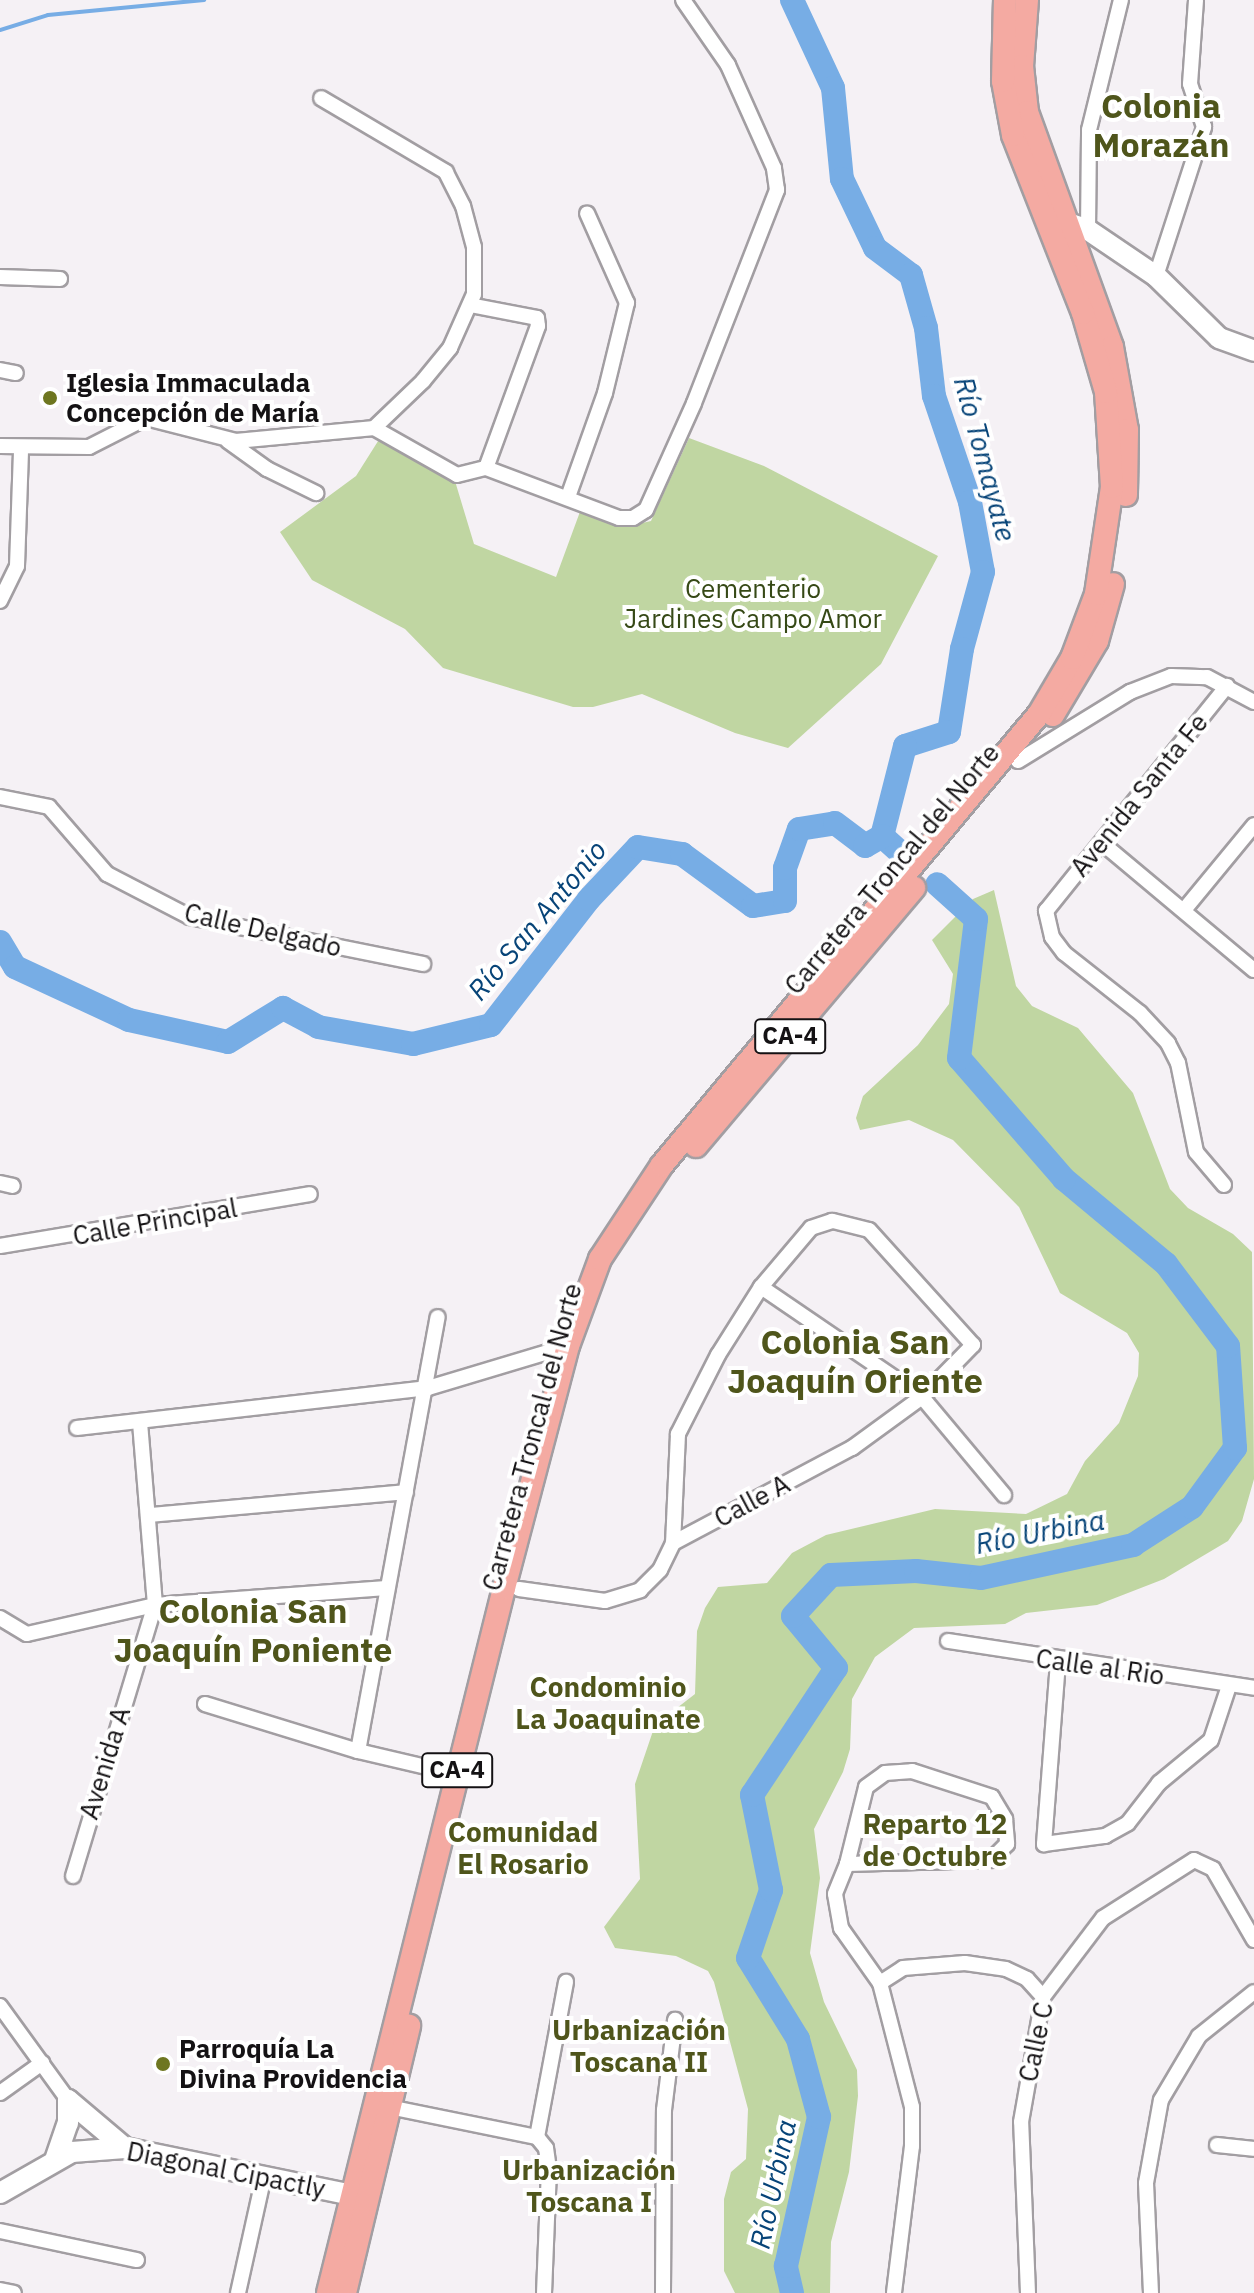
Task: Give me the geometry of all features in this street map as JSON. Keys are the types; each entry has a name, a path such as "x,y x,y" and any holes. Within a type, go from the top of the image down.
{"main road":[{"name":"Carretera Troncal del Norte","path":"359,2197 568,1346 600,1259 636,1201 1039,714 1089,616 1110,515 1109,414 1092,338 1013,135 1003,81 1005,0"},
{"name":"Carretera Troncal del Norte","path":"359,2197 389,2107 463,1776 519,1589 603,1283 640,1214 1018,761 1072,690 1097,641 1112,593 1126,507 1129,449 1119,377 1104,320 1065,222 1027,112 1022,66 1027,0"},
{"name":"CA-4","path":"328,2293 359,2197"},
{"name":"CA-4","path":"345,2293 359,2197"}],"street":[{"path":"0,446 21,449 89,447 146,418 228,441 374,428 457,475 486,468 619,518 633,518 646,510 694,403 777,190 774,168 728,65 683,0"},
{"path":"1088,230 1089,130 1121,0"},
{"path":"1156,276 1204,127 1190,84 1196,0"},
{"path":"321,98 446,172 463,206 474,247 470,305 450,348 374,428"},
{"path":"568,497 617,356 627,303 587,213"},
{"path":"1065,222 1088,230 1156,276 1195,321 1219,338 1254,351"},
{"path":"0,277 60,279"},
{"path":"470,305 537,318 538,326 486,468"},
{"path":"0,370 16,373"},
{"path":"228,441 257,464 316,493"},
{"path":"0,601 17,566 21,449"},
{"path":"1018,761 1130,692 1163,679 1201,675 1254,702"},
{"name":"Avenida Santa Fe","path":"1224,1185 1196,1152 1178,1063 1168,1043 1140,1013 1064,953 1050,929 1050,903 1227,686"},
{"name":"Calle Delgado","path":"0,797 49,807 107,874 190,917 423,964"},
{"path":"1184,910 1254,825"},
{"path":"1102,843 1184,910 1251,971"},
{"name":"Calle Principal","path":"0,1246 310,1194"},
{"name":"Calle A","path":"673,1543 852,1448 922,1397 973,1345 877,1236 845,1222 811,1228 761,1287"},
{"path":"519,1589 581,1600 624,1597 653,1578 673,1543 674,1455 682,1423 761,1287 922,1397 1004,1495"},
{"path":"358,1751 386,1588 428,1388 438,1317"},
{"path":"77,1428 140,1424 428,1388 568,1346"},
{"path":"140,1424 150,1515 155,1605"},
{"path":"150,1515 406,1492"},
{"path":"0,1618 27,1634 155,1605 386,1588"},
{"name":"Avenida A","path":"73,1876 155,1605"},
{"name":"Calle al Rio","path":"948,1641 1058,1662 1254,1688"},
{"path":"1058,1662 1044,1844 1105,1836 1128,1823 1159,1783 1211,1740 1229,1686"},
{"path":"205,1704 358,1751 463,1776"},
{"path":"847,1864 991,1860 1007,1844 1005,1819 992,1797 912,1771 885,1773 866,1787 847,1864 838,1881 835,1909 880,1983 908,2088 913,2129 894,2293"},
{"name":"Calle C","path":"1028,2293 1021,2122 1043,1997 1103,1918 1194,1860 1213,1869 1254,1940"},
{"path":"880,1983 903,1968 965,1963 1006,1969 1027,1979 1043,1997"},
{"path":"537,2137 566,1982"},
{"path":"1151,2293 1146,2183 1161,2100 1199,2036 1254,1992"},
{"path":"0,2006 5,2022 42,2063 68,2100 125,2148"},
{"path":"663,2293 664,2110 675,2020"},
{"path":"0,2093 42,2063"},
{"path":"55,2160 68,2123 68,2100"},
{"path":"389,2107 537,2137 546,2148 549,2169 544,2293"},
{"path":"1217,2145 1254,2149"},
{"name":"Diagonal Cipactly","path":"0,2193 55,2160 89,2149 125,2148 359,2197"},
{"path":"238,2293 264,2176"},
{"path":"0,2231 137,2260"},
{"path":"0,2290 14,2293"}],"green space":[{"name":"Cementerio Jardines Campo Amor","path":"380,438 455,481 474,544 556,577 581,509 629,526 651,521 689,438 764,466 938,556 881,664 788,748 735,733 642,694 593,707 573,707 443,668 405,629 312,580 280,532 356,476"},
{"path":"994,890 1016,986 1032,1006 1078,1028 1133,1093 1170,1189 1188,1208 1233,1234 1252,1252 1254,1479 1242,1521 1228,1541 1164,1579 1097,1605 1026,1613 1005,1624 914,1628 875,1657 852,1699 850,1749 843,1772 814,1829 820,1878 810,1953 824,2002 857,2070 858,2096 849,2172 831,2242 830,2293 735,2293 724,2271 724,2199 731,2172 746,2159 748,2109 714,1982 708,1971 676,1956 615,1948 604,1927 640,1879 635,1784 655,1725 695,1694 697,1631 705,1608 718,1587 767,1583 792,1553 826,1535 935,1509 1026,1514 1067,1494 1085,1461 1119,1423 1138,1376 1139,1353 1127,1333 1060,1293 1019,1207 953,1140 909,1120 860,1130 856,1118 863,1096 918,1045 949,1004 953,974 932,940 973,899"}],"waterway":[{"path":"0,30 48,15 204,0"},
{"name":"Río Tomayate","path":"792,0 833,88 842,179 875,248 911,275 926,328 934,396 970,502 983,572 962,649 949,732 905,746 882,836"},
{"name":"Río San Antonio","path":"0,942 15,967 129,1020 228,1042 283,1008 318,1027 413,1044 491,1025 589,899 638,847 682,854 753,906 785,901 785,868 799,829 835,823 865,846 882,836"},
{"name":"Río Urbina","path":"882,836 901,853"},
{"name":"Río Urbina","path":"792,2293 786,2266 819,2117 798,2039 748,1958 771,1890 752,1795 836,1668 793,1616 831,1575 916,1571 981,1578 1133,1545 1192,1507 1235,1448 1228,1346 1166,1264 1064,1179 959,1058 976,919 937,884"}],"place":[{"name":"Iglesia Immaculada Concepción de María","path":"50,398"},
{"name":"Parroquía La Divina Providencia","path":"163,2064"}],"district":[{"name":"Colonia Morazán","path":"1161,124"},
{"name":"Colonia San Joaquín Oriente","path":"855,1360"},
{"name":"Colonia San Joaquín Poniente","path":"253,1630"},
{"name":"Condominio La Joaquinate","path":"608,1703"},
{"name":"Reparto 12 de Octubre","path":"935,1840"},
{"name":"Comunidad El Rosario","path":"523,1848"},
{"name":"Urbanización Toscana II","path":"639,2046"},
{"name":"Urbanización Toscana I","path":"589,2186"}]}
